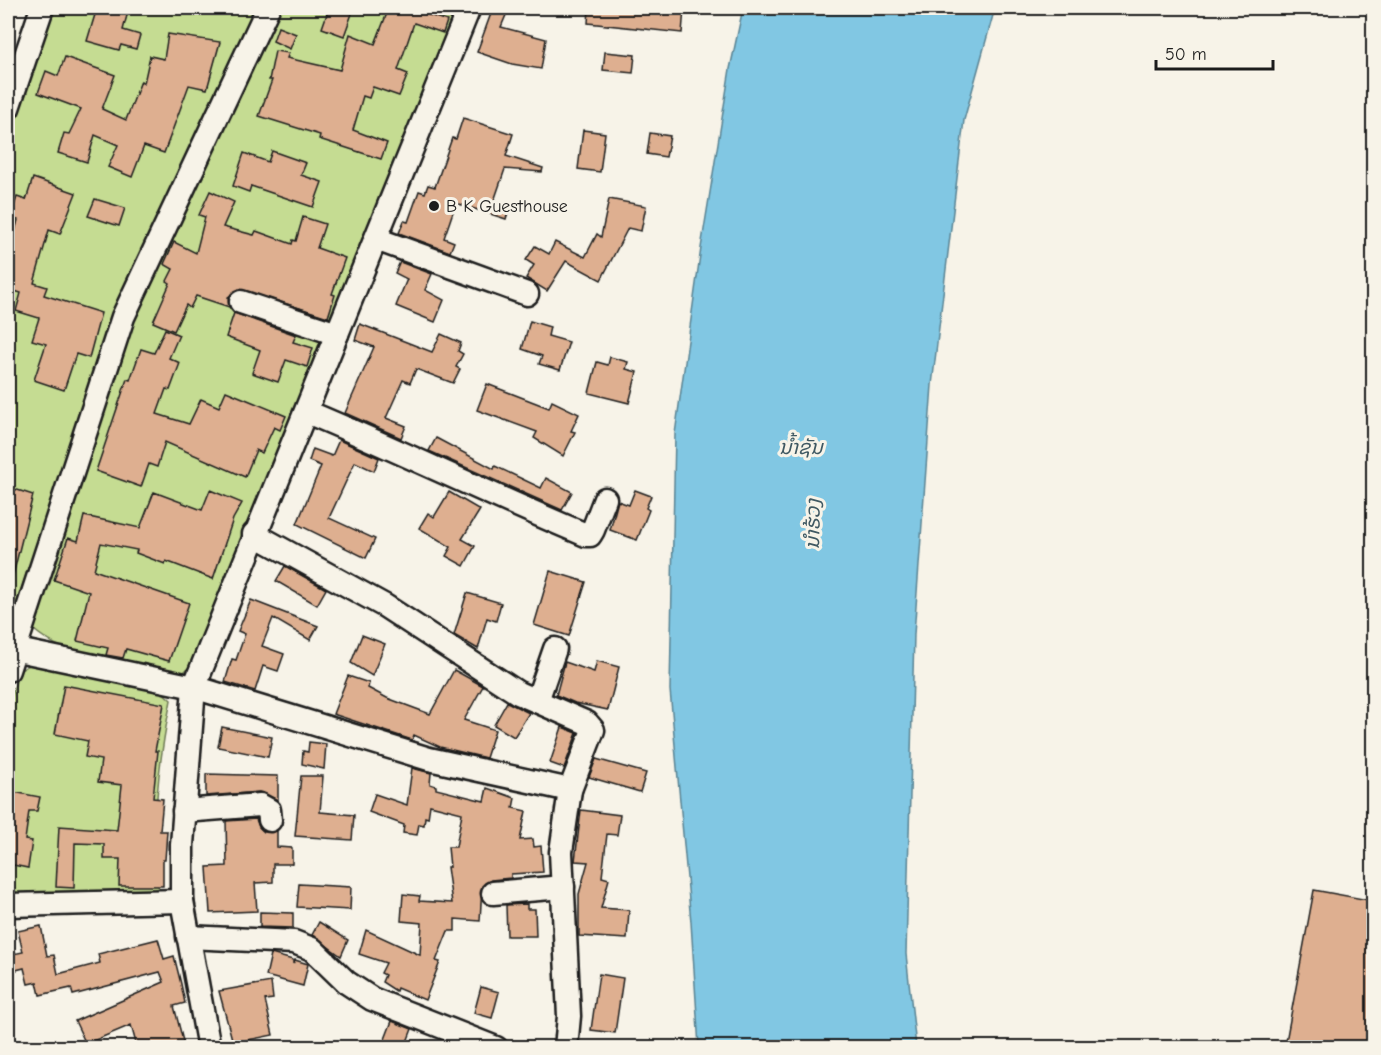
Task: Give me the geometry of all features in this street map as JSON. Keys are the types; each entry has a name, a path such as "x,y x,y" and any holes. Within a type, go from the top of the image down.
{"street":[{"path":"8,108 12,81 42,8"},
{"path":"268,8 123,317 10,656 194,687 429,759 570,790"},
{"path":"209,1047 182,901 184,811 194,687 254,534 307,412 469,8"},
{"path":"376,238 527,294"},
{"path":"241,302 337,334"},
{"path":"307,412 411,456 491,496 586,535 590,535 593,530 605,500"},
{"path":"254,534 385,606 518,693 587,723 593,730 570,790 561,852 569,1016 566,1047"},
{"path":"537,701 555,649"},
{"path":"184,811 260,805 269,810 270,820"},
{"path":"494,893 563,887"},
{"path":"8,905 182,901"},
{"path":"188,938 294,942 312,949 346,982 372,999 496,1047"}],"green space":[{"path":"52,8 255,8 119,302 8,628 8,136"},
{"path":"278,8 458,8 195,661 183,673 146,671 104,663 64,648 33,629 36,600 131,324"},
{"path":"29,665 41,665 150,688 162,692 171,700 157,796 156,843 159,892 8,893 8,708 19,671"}],"water":[{"name":"ນ້ຳຊັນ","path":"743,8 995,8 964,120 932,385 914,634 906,954 916,1047 699,1047 691,922 670,690 675,434 701,248 730,69"}],"building":[{"path":"97,8 129,8 123,30 140,35 136,49 121,45 119,50 87,41"},
{"path":"329,8 354,8 344,36 322,28"},
{"path":"389,8 418,8 417,11 447,21 443,33 414,23 398,70 408,74 399,96 373,87 369,98 363,96 353,130 387,143 381,159 319,139 320,135 259,116 272,80 269,80 275,51 289,53 287,58 340,70 350,34 375,44"},
{"path":"493,8 509,8 501,27 546,39 541,69 512,64 477,52"},
{"path":"589,8 684,9 682,33 588,23"},
{"path":"278,27 296,34 290,49 273,41"},
{"path":"168,34 220,42 207,89 189,85 164,153 144,146 132,177 108,167 118,145 95,135 87,162 58,153 64,133 69,134 81,109 38,93 46,71 58,76 65,57 115,75 102,109 126,120 141,81 144,83 150,56 164,59"},
{"path":"605,52 635,55 633,73 603,70"},
{"path":"463,118 513,134 506,156 543,168 542,172 505,169 494,201 510,206 506,219 456,203 444,238 454,242 450,252 399,233 404,221 408,222 419,191 425,193 428,185 435,187 452,138 456,139"},
{"path":"583,130 605,133 600,172 578,169"},
{"path":"650,133 670,136 666,157 647,154"},
{"path":"272,151 306,163 301,175 322,182 313,207 251,186 249,192 233,186 244,153 268,162"},
{"path":"33,178 76,193 60,234 49,230 34,283 47,287 44,295 101,313 89,358 76,354 64,390 34,380 46,344 32,340 39,318 16,311 21,293 8,289 8,257 18,220 10,218 17,197 26,200"},
{"path":"210,191 234,202 223,227 254,235 256,231 292,244 293,240 296,241 303,217 325,224 317,248 345,258 332,294 335,295 328,317 239,289 228,297 229,307 196,296 190,308 186,305 174,331 153,322 170,283 167,281 173,269 164,264 174,242 196,253 205,217 199,215"},
{"path":"95,199 125,208 119,226 88,216"},
{"path":"609,199 646,206 641,231 628,228 601,280 566,261 547,291 526,278 534,265 526,260 535,246 549,254 555,242 585,257 597,234 601,237"},
{"path":"400,262 432,274 425,290 444,300 435,322 396,306 407,279 395,273"},
{"path":"234,313 296,335 293,342 313,348 307,367 286,360 278,382 252,373 260,350 226,337"},
{"path":"530,321 550,327 548,336 569,342 560,370 539,364 542,356 522,349"},
{"path":"360,324 432,352 441,334 461,343 458,351 463,354 456,367 460,369 453,383 416,369 410,383 403,380 386,418 406,426 401,438 345,413 374,347 355,340"},
{"path":"165,329 179,335 169,358 180,363 170,390 166,389 157,414 189,424 201,399 219,407 226,391 286,416 280,430 274,427 262,453 256,450 245,477 165,442 157,467 149,464 141,487 96,471 127,379 130,380 141,349 154,353"},
{"path":"610,357 628,362 626,369 637,372 629,403 589,393 597,362 608,365"},
{"path":"487,384 549,408 552,401 579,414 571,431 575,432 563,456 534,438 537,432 477,410"},
{"path":"436,438 494,469 495,466 541,488 546,478 572,492 562,510 429,451"},
{"path":"339,440 379,458 374,471 355,462 329,518 375,539 366,558 297,524 321,466 309,461 313,449 332,456"},
{"path":"8,487 33,495 12,579 8,578"},
{"path":"210,490 242,503 233,519 213,579 166,561 165,564 136,553 137,550 101,543 94,570 189,603 169,661 126,649 123,658 106,655 108,648 77,641 89,592 54,580 68,538 78,541 84,516 140,528 154,492 202,510"},
{"path":"635,490 651,496 646,508 649,510 637,540 610,530 618,501 629,505"},
{"path":"449,492 480,510 462,539 475,546 464,566 446,556 451,547 419,528 428,513 434,517"},
{"path":"285,566 326,589 317,605 276,581"},
{"path":"550,571 586,582 569,636 534,625"},
{"path":"467,593 501,603 496,621 487,618 478,649 454,635"},
{"path":"251,600 318,626 310,640 273,618 262,646 284,654 278,671 263,666 255,691 225,682 232,659 236,660 245,634 238,631"},
{"path":"362,635 385,644 372,676 351,663"},
{"path":"597,661 619,667 608,710 575,703 556,695 565,662 594,672"},
{"path":"454,670 483,686 464,720 495,730 486,758 440,747 414,735 412,740 333,714 348,676 369,683 368,688 387,698 430,714"},
{"path":"64,685 164,704 155,751 158,751 153,798 163,799 160,831 167,831 165,860 163,860 163,886 119,886 120,859 104,859 104,844 75,843 74,888 56,887 59,826 117,830 122,785 98,782 101,760 85,757 88,741 55,734"},
{"path":"507,702 529,713 514,737 494,725"},
{"path":"222,727 272,737 268,757 218,747"},
{"path":"562,727 577,733 564,768 550,763"},
{"path":"309,742 326,744 324,769 302,764 303,751 308,752"},
{"path":"596,759 646,773 640,792 589,777"},
{"path":"412,768 431,773 430,784 436,786 436,789 484,801 487,788 515,798 513,808 526,811 520,840 533,839 534,847 541,846 543,872 511,874 511,878 491,880 482,886 480,921 455,919 455,931 448,931 436,961 440,962 425,1000 397,988 396,991 382,982 385,975 381,973 386,963 359,954 366,930 420,955 422,923 401,921 403,894 420,896 419,901 452,903 447,867 450,867 448,847 456,847 462,813 430,805 428,818 425,817 424,825 419,824 417,835 403,833 404,825 369,812 375,794 407,805"},
{"path":"206,774 278,776 278,800 259,792 206,796"},
{"path":"301,776 323,776 320,812 354,815 352,840 295,836"},
{"path":"8,791 40,797 37,811 29,811 25,840 32,841 28,868 8,864 10,807 8,807"},
{"path":"581,810 620,815 617,835 607,834 602,877 609,879 601,908 629,910 627,939 579,936 579,894 588,862 575,861"},
{"path":"256,819 264,832 277,831 277,847 292,848 292,864 273,864 273,882 255,883 257,911 210,913 207,867 227,866 226,821"},
{"path":"299,884 351,887 350,910 297,907"},
{"path":"1314,890 1374,901 1374,1047 1285,1047"},
{"path":"527,904 527,909 535,909 536,936 507,936 506,905"},
{"path":"260,912 293,913 293,928 260,927"},
{"path":"319,922 348,940 341,956 312,935"},
{"path":"41,926 47,956 54,955 58,974 100,963 98,954 158,939 164,959 174,956 181,984 185,1003 174,1006 184,1045 137,1047 131,1025 86,1044 75,1021 164,982 160,972 73,995 71,988 40,995 37,982 28,984 24,968 8,972 8,955 23,952 18,931"},
{"path":"271,954 293,960 293,964 295,960 308,964 303,986 266,976"},
{"path":"599,974 623,978 615,1033 591,1030"},
{"path":"271,982 273,999 265,1000 273,1035 233,1043 219,991"},
{"path":"481,987 499,992 492,1018 474,1013"},
{"path":"392,1021 412,1029 405,1047 382,1047"}],"place":[{"name":"B K Guesthouse","path":"434,206"}],"water label":[{"name":"ນຳ້ຮວງ","path":"813,524"}]}
